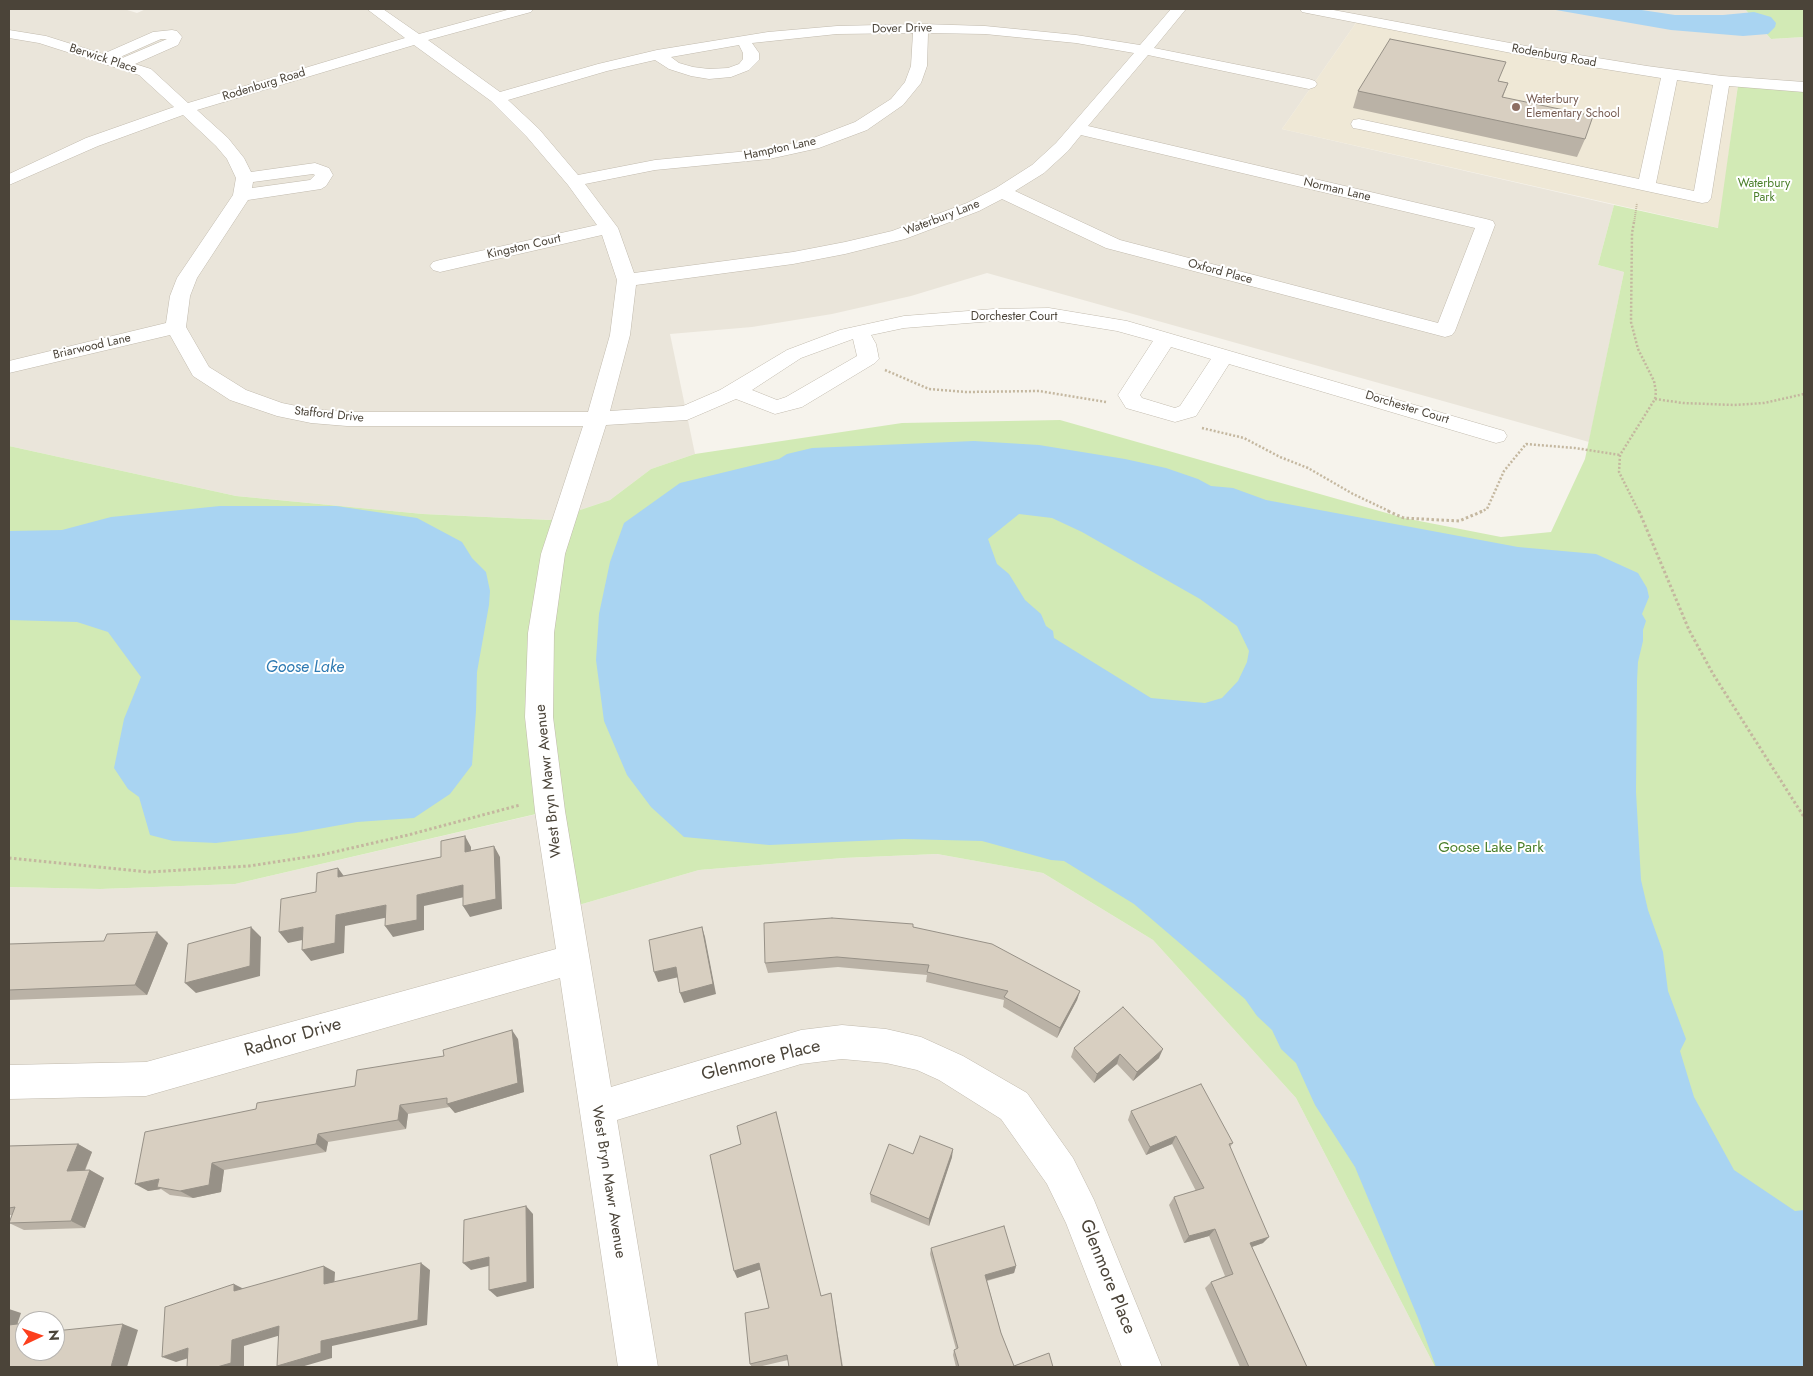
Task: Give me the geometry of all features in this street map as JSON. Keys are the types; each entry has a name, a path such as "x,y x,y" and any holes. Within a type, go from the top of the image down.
{"street":[{"name":"West Bryn Mawr Avenue","path":"374,9 497,98 534,133 574,181 608,228 627,280 620,335 597,419 553,554 541,634 539,717 548,798 596,1109 631,1365"},
{"name":"Rodenburg Road","path":"9,180 17,168 184,109 417,39 526,9"},
{"name":"Waterbury Lane","path":"627,280 793,258 861,245 932,224 973,207 1002,192 1038,169 1062,147 1179,9"},
{"name":"Rodenburg Road","path":"1307,9 1640,70 1722,81 1804,88"},
{"name":"Dover Drive","path":"497,98 603,68 658,55 743,40 837,30 921,28 985,30 1044,35 1144,50 1309,84"},
{"name":"Hampton Lane","path":"574,181 655,165 769,154 813,144 861,126 897,102 913,84 919,66 921,28"},
{"path":"1410,29 1414,37 1432,49"},
{"name":"Berwick Place","path":"9,34 41,39 145,72 184,109"},
{"path":"103,59 158,35 172,34 175,37 173,42 120,65"},
{"path":"658,55 674,66 692,71 709,74 731,72 744,67 750,60 750,53 743,40"},
{"path":"1626,83 1635,78 1640,70"},
{"path":"1642,193 1670,74"},
{"path":"1360,124 1642,193 1702,198 1722,81"},
{"path":"176,327 180,296 187,278 244,186 235,158 222,142 184,109"},
{"name":"Norman Lane","path":"1078,129 1486,226 1445,331"},
{"name":"Oxford Place","path":"1002,192 1113,244 1445,331"},
{"name":"Kingston Court","path":"440,266 608,228"},
{"name":"Dorchester Court","path":"597,419 687,413 735,390 794,354 840,336 904,322 985,315 1049,314 1120,325 1496,436"},
{"name":"Briarwood Lane","path":"9,367 176,327"},
{"name":"Stafford Drive","path":"176,327 201,371 238,395 277,409 311,416 347,419 597,419"},
{"path":"735,390 775,407 794,402 868,359 865,331"},
{"path":"1166,338 1129,394 1134,403 1175,415 1188,411 1224,355"},
{"name":"Radnor Drive","path":"9,1082 146,1079 572,959"},
{"name":"Glenmore Place","path":"596,1109 802,1047 842,1042 886,1046 921,1054 944,1065 1014,1106 1060,1171 1081,1213 1142,1367"}],"path":[{"path":"1642,193 1632,233 1631,322 1638,349 1654,381 1655,400 1620,456 1620,472 1627,490 1645,522 1689,630 1713,674 1804,817"},
{"path":"865,331 880,367 929,389 966,392 1039,391 1112,404"},
{"path":"1655,400 1734,405 1764,403 1804,394"},
{"path":"1198,427 1244,438 1280,457 1308,468 1353,494 1404,518 1459,521 1487,509 1504,471 1526,444 1576,448 1620,456"},
{"path":"9,858 149,872 249,866 331,853 548,798"}],"shaded area":[{"path":"9,9 124,9 137,13 146,9 1745,9 1771,39 1804,37 1804,87 1722,81 1358,20 1282,129 1614,205 1598,265 1624,272 1589,442 987,273 911,296 832,314 752,327 670,334 695,454 651,469 610,500 550,520 423,514 236,496 9,446"},
{"name":"Waterbury Elementary School","path":"1358,20 1738,84 1719,228 1282,129"},
{"path":"550,811 565,909 699,870 843,858 937,854 1043,873 1153,940 1296,1098 1435,1367 9,1367 9,887 100,889 235,884"}],"green space":[{"path":"1745,9 1804,9 1804,37 1771,39"},
{"name":"Goose Lake Park","path":"1722,81 1804,87 1804,1367 1435,1367 1296,1098 1153,940 1043,873 937,854 843,858 699,870 565,909 549,811 235,884 100,889 9,887 9,446 236,496 423,514 550,520 610,500 651,469 695,454 902,423 1060,420 1404,518 1501,537 1551,532 1585,459 1624,272 1598,265 1614,205 1718,228 1738,85"}],"water":[{"path":"1550,9 1635,9 1675,15 1723,15 1754,12 1771,17 1776,23 1775,27 1768,34 1743,36 1671,30"},
{"path":"974,441 1039,445 1125,459 1166,468 1198,479 1211,486 1233,488 1266,500 1518,547 1596,554 1638,573 1647,588 1649,597 1642,614 1646,621 1638,662 1637,681 1636,792 1641,880 1648,910 1663,952 1668,991 1686,1039 1680,1051 1694,1097 1734,1170 1795,1211 1804,1210 1804,1367 1436,1367 1418,1318 1355,1167 1315,1105 1296,1063 1281,1049 1272,1030 1257,1016 1245,999 1134,904 1064,861 1051,860 982,841 904,839 769,845 684,837 651,807 627,775 604,721 596,660 599,614 610,562 624,523 680,483 779,459 787,454 812,448","holes":["1019,514 1052,518 1082,532 1200,599 1237,626 1249,651 1247,662 1238,681 1222,698 1205,703 1151,698 1054,638 1053,631 1046,626 1041,614 1025,600 1009,574 997,564 988,539"]},
{"name":"Goose Lake","path":"220,506 336,506 417,518 462,542 472,558 486,572 490,591 489,605 477,672 472,765 450,794 414,818 357,822 296,833 216,843 173,841 150,835 139,797 128,789 114,768 124,719 141,677 108,632 77,622 9,620 9,531 62,530 111,517"}],"building":[{"path":"1390,39 1506,62 1498,81 1508,83 1502,97 1593,116 1585,139 1358,91"},
{"path":"465,836 465,852 494,846 496,899 463,906 463,885 417,895 417,920 385,926 386,905 336,915 335,943 302,950 303,927 279,932 281,899 316,892 317,873 338,868 338,877 441,857 441,841"},
{"path":"832,918 913,924 913,927 992,944 1080,991 1060,1028 1004,997 1008,991 927,972 929,965 837,957 765,963 764,923"},
{"path":"251,927 250,966 185,983 188,944"},
{"path":"702,927 713,984 680,993 676,967 654,972 649,940"},
{"path":"157,932 135,985 9,990 9,944 104,941 107,934"},
{"path":"1123,1007 1163,1049 1137,1072 1120,1054 1097,1074 1074,1048"},
{"path":"512,1030 518,1083 447,1104 447,1098 400,1105 398,1120 318,1134 316,1144 212,1163 209,1185 180,1191 157,1187 159,1179 135,1184 145,1132 256,1109 257,1103 355,1086 357,1070 444,1056 443,1050"},
{"path":"1201,1084 1233,1143 1229,1144 1269,1237 1250,1243 1307,1367 1249,1367 1211,1282 1233,1274 1215,1229 1189,1236 1174,1197 1204,1188 1176,1136 1150,1147 1131,1111"},
{"path":"776,1112 821,1296 831,1293 842,1367 789,1367 787,1355 750,1364 745,1313 769,1308 759,1263 734,1271 710,1155 741,1144 737,1126"},
{"path":"920,1136 953,1149 929,1219 870,1194 889,1144 913,1154"},
{"path":"78,1144 67,1171 90,1170 71,1221 9,1223 15,1207 9,1208 9,1146"},
{"path":"526,1206 527,1282 489,1290 489,1257 463,1263 464,1220"},
{"path":"1004,1226 1016,1266 985,1275 1001,1333 1014,1366 1049,1353 1053,1367 959,1367 954,1350 958,1348 931,1248"},
{"path":"421,1263 418,1320 321,1341 321,1353 277,1366 279,1326 232,1340 231,1363 217,1367 187,1367 188,1348 162,1357 165,1307 234,1284 234,1291 324,1266 324,1284"},
{"path":"15,1324 15,1361 65,1361 65,1330 123,1324 111,1367 9,1367 9,1325"}],"place":[{"name":"Waterbury Elementary School","path":"1516,107"}],"park label":[{"name":"Waterbury Park","path":"1764,191"}]}
